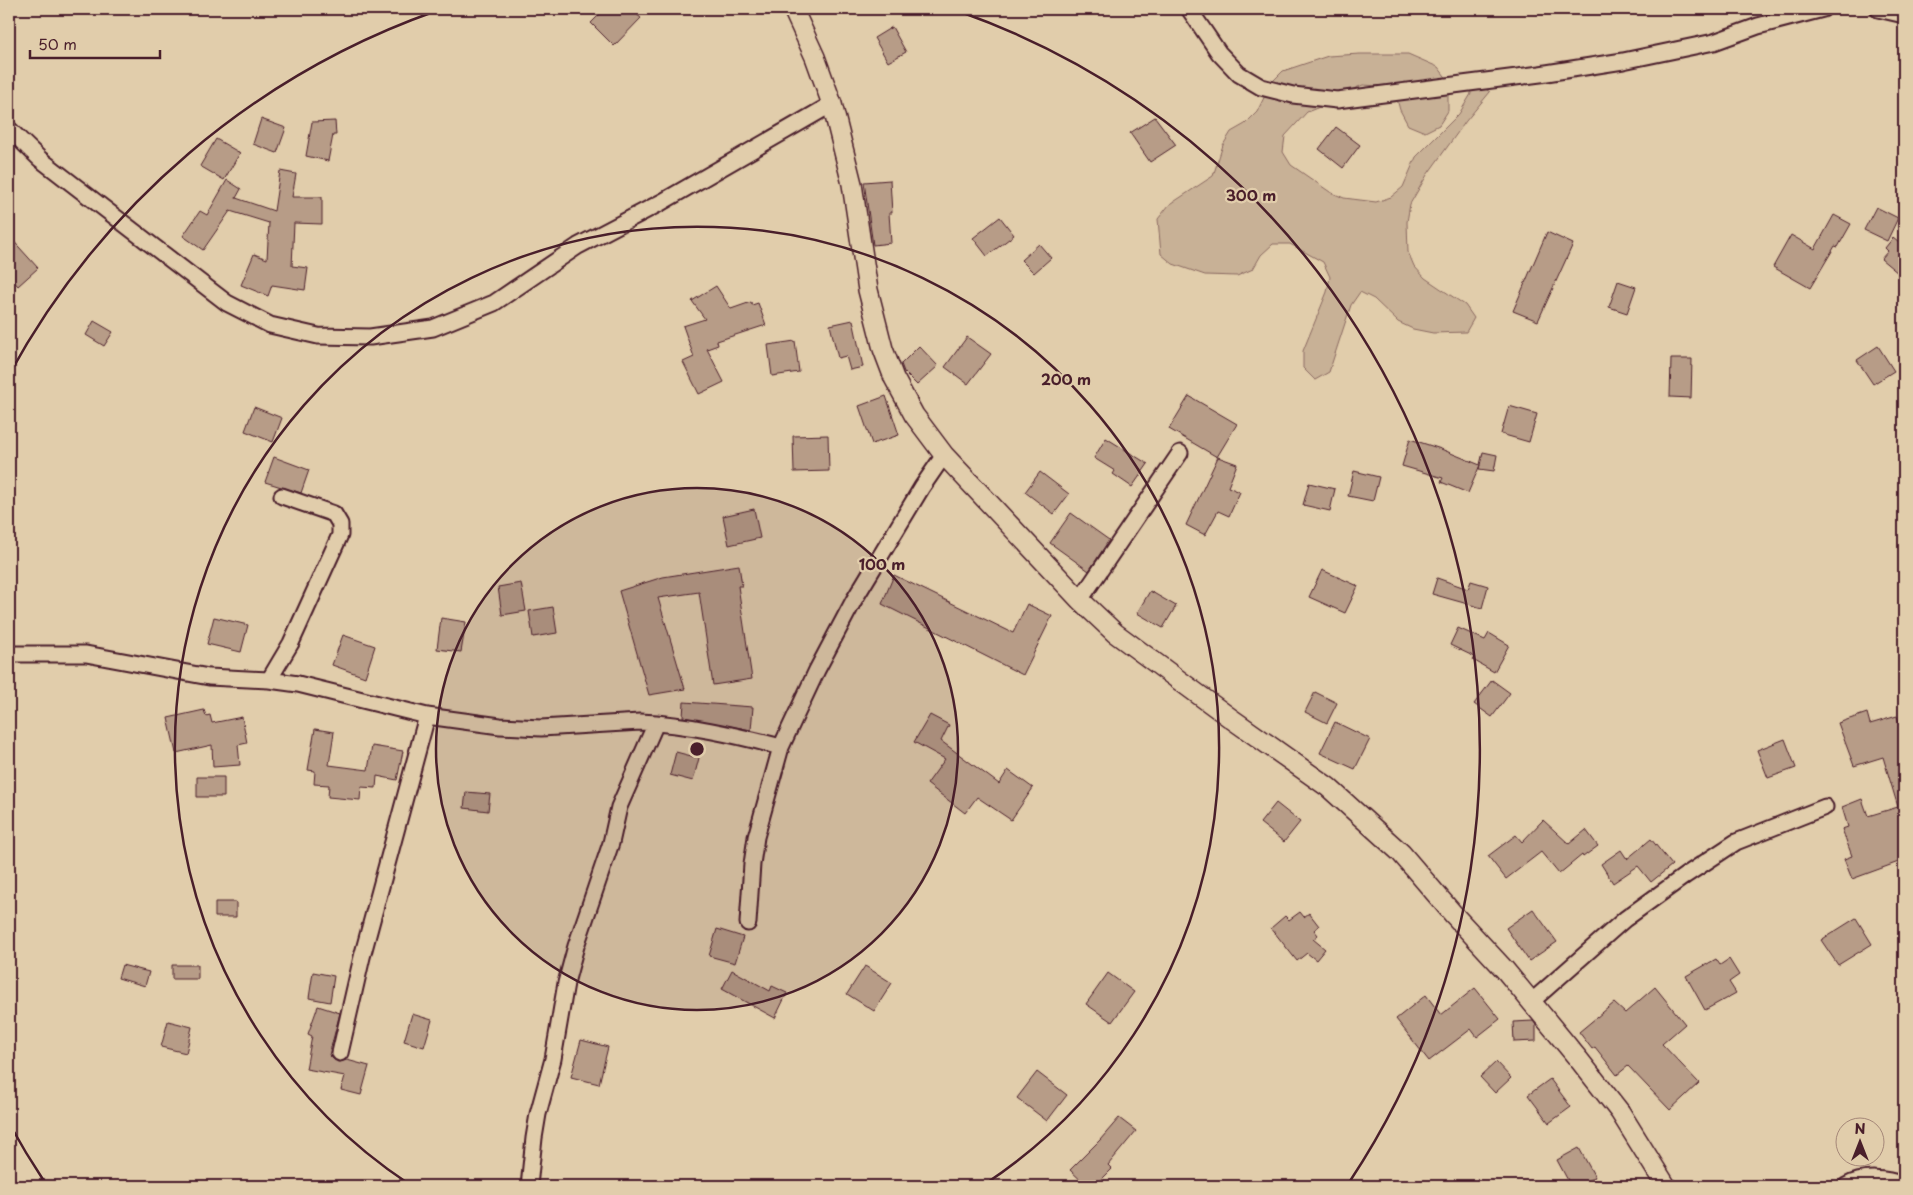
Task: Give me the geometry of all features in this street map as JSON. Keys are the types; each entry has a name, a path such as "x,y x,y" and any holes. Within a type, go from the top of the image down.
{"street":[{"path":"793,9 815,57 832,104 852,184 868,290 883,349 894,378 914,414 944,456 1080,600 1115,633 1328,788 1401,853 1532,1002 1620,1112 1666,1186"},
{"path":"1189,9 1219,53 1239,74 1260,86 1293,96 1337,100 1520,77 1623,61 1714,42 1758,26 1823,9"},
{"path":"1878,9 1904,15"},
{"path":"9,128 40,159 227,304 270,325 318,336 370,337 433,328 494,304 578,246 662,202 832,104"},
{"path":"1080,600 1180,454"},
{"path":"748,923 756,837 781,747 817,670 854,600 922,488 944,456"},
{"path":"268,680 290,643 340,535 340,524 334,514 282,496"},
{"path":"9,654 86,654 209,677 268,680 298,684 427,716 500,726 541,728 640,722 656,723 729,735 781,747"},
{"path":"340,1053 362,957 427,716"},
{"path":"529,1186 538,1114 553,1059 566,983 576,946 612,843 619,806 656,723"},
{"path":"1532,1002 1625,919 1686,875 1736,842 1826,806"},
{"path":"1846,1186 1853,1182 1876,1179 1904,1186"}],"shaded area":[{"path":"1408,54 1438,67 1448,80 1448,111 1439,125 1425,132 1408,125 1400,110 1395,92 1380,86 1363,85 1348,91 1337,100 1307,112 1285,136 1283,152 1291,165 1330,192 1344,198 1376,202 1391,197 1403,187 1416,157 1459,114 1471,94 1470,89 1478,84 1490,92 1466,121 1427,175 1410,204 1407,222 1408,252 1414,266 1425,278 1465,305 1474,318 1466,332 1433,333 1413,329 1398,322 1374,299 1360,292 1351,305 1329,372 1315,380 1303,368 1303,351 1327,292 1330,277 1323,262 1290,244 1273,244 1261,255 1253,269 1237,276 1205,275 1173,264 1161,254 1158,219 1169,205 1213,176 1223,145 1231,132 1245,124 1257,112 1271,83 1283,71 1328,56"}],"building":[{"path":"605,9 630,9 641,18 614,46 591,23"},
{"path":"892,27 906,52 888,62 874,38"},
{"path":"1155,117 1176,145 1150,162 1130,133"},
{"path":"261,119 286,128 277,153 253,144"},
{"path":"335,121 336,135 333,135 328,161 306,156 312,122"},
{"path":"1336,127 1360,145 1343,168 1319,149"},
{"path":"216,139 240,153 224,180 200,166"},
{"path":"280,171 296,174 292,197 322,197 322,224 294,223 292,266 308,268 305,290 272,285 268,296 241,285 254,254 267,259 269,223 230,211 203,250 183,236 200,211 207,215 227,180 241,189 236,198 274,211"},
{"path":"890,180 892,213 889,213 891,243 873,245 864,182"},
{"path":"1876,207 1898,218 1887,241 1864,230"},
{"path":"1834,215 1851,224 1838,247 1835,246 1810,288 1773,267 1791,235 1815,249"},
{"path":"1000,217 1014,235 987,256 973,238"},
{"path":"1547,232 1573,244 1538,321 1513,311"},
{"path":"9,236 38,268 18,286 9,276"},
{"path":"1893,238 1904,247 1904,278 1881,259 1888,251 1885,248"},
{"path":"1039,244 1051,258 1034,273 1021,260"},
{"path":"1618,281 1636,287 1627,313 1609,307"},
{"path":"716,286 731,309 751,302 752,305 758,303 766,325 717,341 718,345 707,349 724,382 699,394 683,362 694,357 683,326 705,319 692,301"},
{"path":"853,320 863,367 850,370 846,356 838,358 830,325"},
{"path":"94,321 113,332 104,346 86,335"},
{"path":"967,337 991,354 968,384 945,367"},
{"path":"795,341 799,372 772,376 768,345"},
{"path":"919,346 938,366 917,385 904,372 901,364"},
{"path":"1878,346 1894,371 1873,384 1857,360"},
{"path":"1671,359 1692,359 1691,398 1670,397"},
{"path":"886,396 899,435 872,444 859,406"},
{"path":"1189,396 1237,424 1217,457 1169,429"},
{"path":"1509,406 1537,414 1529,442 1501,434"},
{"path":"254,407 282,418 273,442 245,431"},
{"path":"828,435 829,471 794,472 793,436"},
{"path":"1106,438 1148,464 1132,487 1113,474 1115,471 1094,458"},
{"path":"1410,439 1480,465 1468,493 1441,482 1443,478 1402,466"},
{"path":"1483,452 1497,455 1494,471 1479,469"},
{"path":"274,457 309,470 301,493 265,482"},
{"path":"1218,457 1237,464 1228,487 1240,492 1229,516 1218,511 1205,535 1186,525"},
{"path":"1354,471 1379,477 1373,501 1348,496"},
{"path":"1040,472 1069,494 1054,514 1025,492"},
{"path":"1309,483 1335,489 1330,511 1303,505"},
{"path":"754,509 760,538 729,545 723,516"},
{"path":"1071,513 1109,540 1089,571 1050,543"},
{"path":"739,565 742,586 738,586 752,679 713,685 699,592 658,598 685,689 649,695 619,591 663,577"},
{"path":"1322,570 1358,586 1345,613 1309,597"},
{"path":"894,575 1013,633 1027,604 1052,616 1023,675 882,604"},
{"path":"1437,578 1468,589 1471,581 1488,586 1482,608 1432,594"},
{"path":"521,583 526,611 502,615 498,587"},
{"path":"1150,591 1176,606 1163,628 1137,613"},
{"path":"553,607 557,633 533,637 529,611"},
{"path":"214,617 248,625 241,652 207,644"},
{"path":"441,618 466,622 461,652 437,649"},
{"path":"1458,628 1485,640 1489,633 1509,645 1494,672 1473,660 1475,657 1450,645"},
{"path":"343,635 375,646 365,677 332,665"},
{"path":"1492,680 1510,693 1492,717 1474,704"},
{"path":"1315,692 1337,703 1327,723 1305,712"},
{"path":"684,702 753,707 751,730 683,717"},
{"path":"204,710 206,716 210,715 212,723 242,717 247,743 238,745 240,765 213,767 212,745 176,753 168,718"},
{"path":"1867,713 1870,724 1897,716 1901,728 1904,727 1904,860 1852,879 1844,859 1852,856 1842,829 1848,827 1842,807 1862,799 1868,816 1898,807 1883,757 1854,766 1838,723"},
{"path":"930,715 949,725 941,741 999,784 1008,770 1033,788 1011,820 977,797 965,813 927,784 945,759 914,742"},
{"path":"1335,722 1370,739 1355,769 1320,753"},
{"path":"315,729 334,732 329,765 368,770 372,746 403,751 397,780 377,776 376,788 361,787 360,800 328,797 329,785 314,784 315,771 308,770"},
{"path":"1785,739 1796,768 1768,778 1757,750"},
{"path":"676,752 699,758 693,781 670,775"},
{"path":"197,777 224,777 224,797 197,797"},
{"path":"466,792 490,794 488,811 464,808"},
{"path":"1276,803 1300,822 1284,842 1260,823"},
{"path":"1543,820 1569,844 1586,830 1598,846 1583,857 1582,855 1559,874 1541,852 1506,879 1488,856 1516,835 1522,842"},
{"path":"1651,839 1672,865 1651,882 1638,866 1613,883 1601,864 1621,850 1627,859"},
{"path":"215,902 236,902 236,917 215,917"},
{"path":"1533,909 1557,942 1529,961 1506,928"},
{"path":"1300,912 1304,917 1309,913 1319,926 1314,930 1318,935 1313,939 1325,949 1316,960 1307,953 1297,961 1271,928 1285,916 1289,920"},
{"path":"1856,918 1872,944 1838,965 1821,940"},
{"path":"717,929 743,937 735,963 709,956"},
{"path":"1716,959 1720,965 1729,959 1739,975 1729,982 1736,993 1705,1010 1686,976"},
{"path":"122,965 149,972 145,986 118,978"},
{"path":"172,965 198,965 198,979 172,979"},
{"path":"865,966 892,983 874,1011 847,994"},
{"path":"732,970 770,991 772,986 787,993 775,1018 722,989"},
{"path":"313,972 334,976 330,1002 309,998"},
{"path":"1108,973 1134,992 1112,1022 1086,1004"},
{"path":"1655,987 1685,1024 1662,1044 1699,1083 1670,1110 1628,1066 1617,1075 1595,1047 1592,1049 1579,1032 1614,1003 1625,1013"},
{"path":"1475,988 1500,1019 1477,1037 1471,1029 1429,1061 1396,1019 1426,995 1441,1015"},
{"path":"318,1006 340,1013 329,1055 338,1062 347,1060 369,1066 361,1095 341,1090 345,1076 306,1069 312,1036 308,1034"},
{"path":"412,1014 432,1020 424,1047 404,1041"},
{"path":"168,1021 192,1027 186,1053 161,1047"},
{"path":"1533,1021 1536,1025 1536,1041 1514,1042 1513,1022"},
{"path":"581,1040 608,1047 599,1084 571,1077"},
{"path":"1496,1062 1511,1078 1495,1093 1480,1077"},
{"path":"1037,1072 1067,1095 1047,1121 1017,1098"},
{"path":"1550,1079 1571,1107 1549,1123 1528,1095"},
{"path":"1119,1118 1136,1131 1108,1165 1112,1169 1095,1186 1087,1186 1070,1170"},
{"path":"1579,1148 1595,1177 1577,1186 1571,1186 1557,1160"}]}
